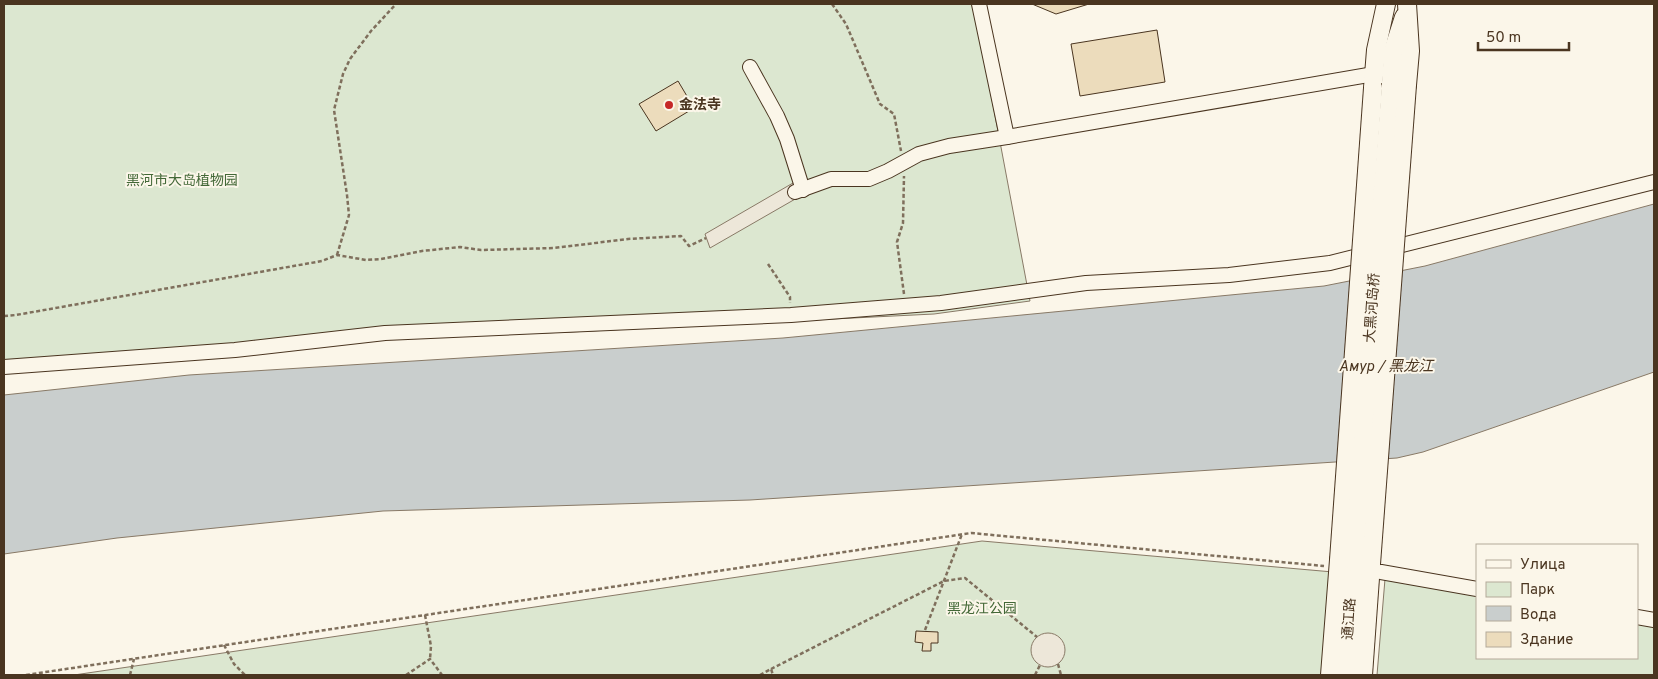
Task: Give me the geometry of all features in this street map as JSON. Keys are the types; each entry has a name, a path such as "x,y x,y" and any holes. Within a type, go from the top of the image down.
{"main road":[{"path":"1363,675 1376,568 1399,85 1386,6"},
{"path":"1330,675 1340,562 1373,81 1376,50 1386,6"},
{"path":"1393,51 1407,6"},
{"path":"1399,85 1410,51 1407,6"},
{"name":"大黑河岛桥","path":"1340,562 1399,85"},
{"name":"通江路","path":"1340,562 1346,675"}],"street":[{"path":"979,4 1007,137"},
{"path":"750,67 777,116 787,139 799,191 831,180 869,179 919,154 949,146 1373,81"},
{"path":"4,367 235,350 385,333 791,315 906,306 1086,283 1229,275 1330,263 1654,182"},
{"path":"1376,568 1476,589"},
{"path":"1638,617 1654,620"}],"path":[{"path":"337,255 349,215 334,110 343,74 350,59 370,31 396,4"},
{"path":"832,4 846,24 880,104 894,114 903,163 903,223 898,242 906,306"},
{"path":"4,316 25,314 322,261 337,255 366,260 460,247 481,250 554,248 628,239 682,236 689,246 706,238"},
{"path":"768,264 790,297 791,315"},
{"path":"26,675 971,533 1340,562"},
{"path":"925,630 962,534"},
{"path":"760,675 944,581 965,578 1037,637"},
{"path":"425,615 431,646 430,659 442,675"},
{"path":"224,645 234,664 245,675"},
{"path":"130,675 134,659"},
{"path":"406,675 430,659"},
{"path":"1058,664 1061,675"},
{"path":"1035,675 1040,665"},
{"path":"771,669 773,675"}],"green space":[{"name":"黑河市大岛植物园","path":"4,4 974,4 1030,301 934,314 570,332 368,339 109,366 4,373"},
{"name":"黑龙江公园","path":"982,541 1333,572 1325,675 74,675"},
{"path":"1385,579 1476,595 1476,659 1638,659 1638,624 1654,627 1654,675 1377,675"}],"shaded area":[{"path":"793,183 797,198 710,248 705,234"},
{"path":"1048,633 1060,638 1065,650 1060,662 1048,667 1036,662 1031,650 1036,638"}],"water":[{"name":"Амур / 黑龙江","path":"1654,204 1654,372 1423,452 1397,458 750,500 383,511 117,538 4,554 4,395 189,375 783,338 1324,286 1425,266"}],"building":[{"path":"1032,4 1089,4 1056,14"},
{"path":"1157,30 1165,82 1080,96 1071,44"},
{"path":"678,81 694,108 656,131 639,104"},
{"path":"916,631 938,632 938,643 931,643 931,651 922,651 923,643 915,642"}],"place":[{"name":"金法寺","path":"669,105"}]}
